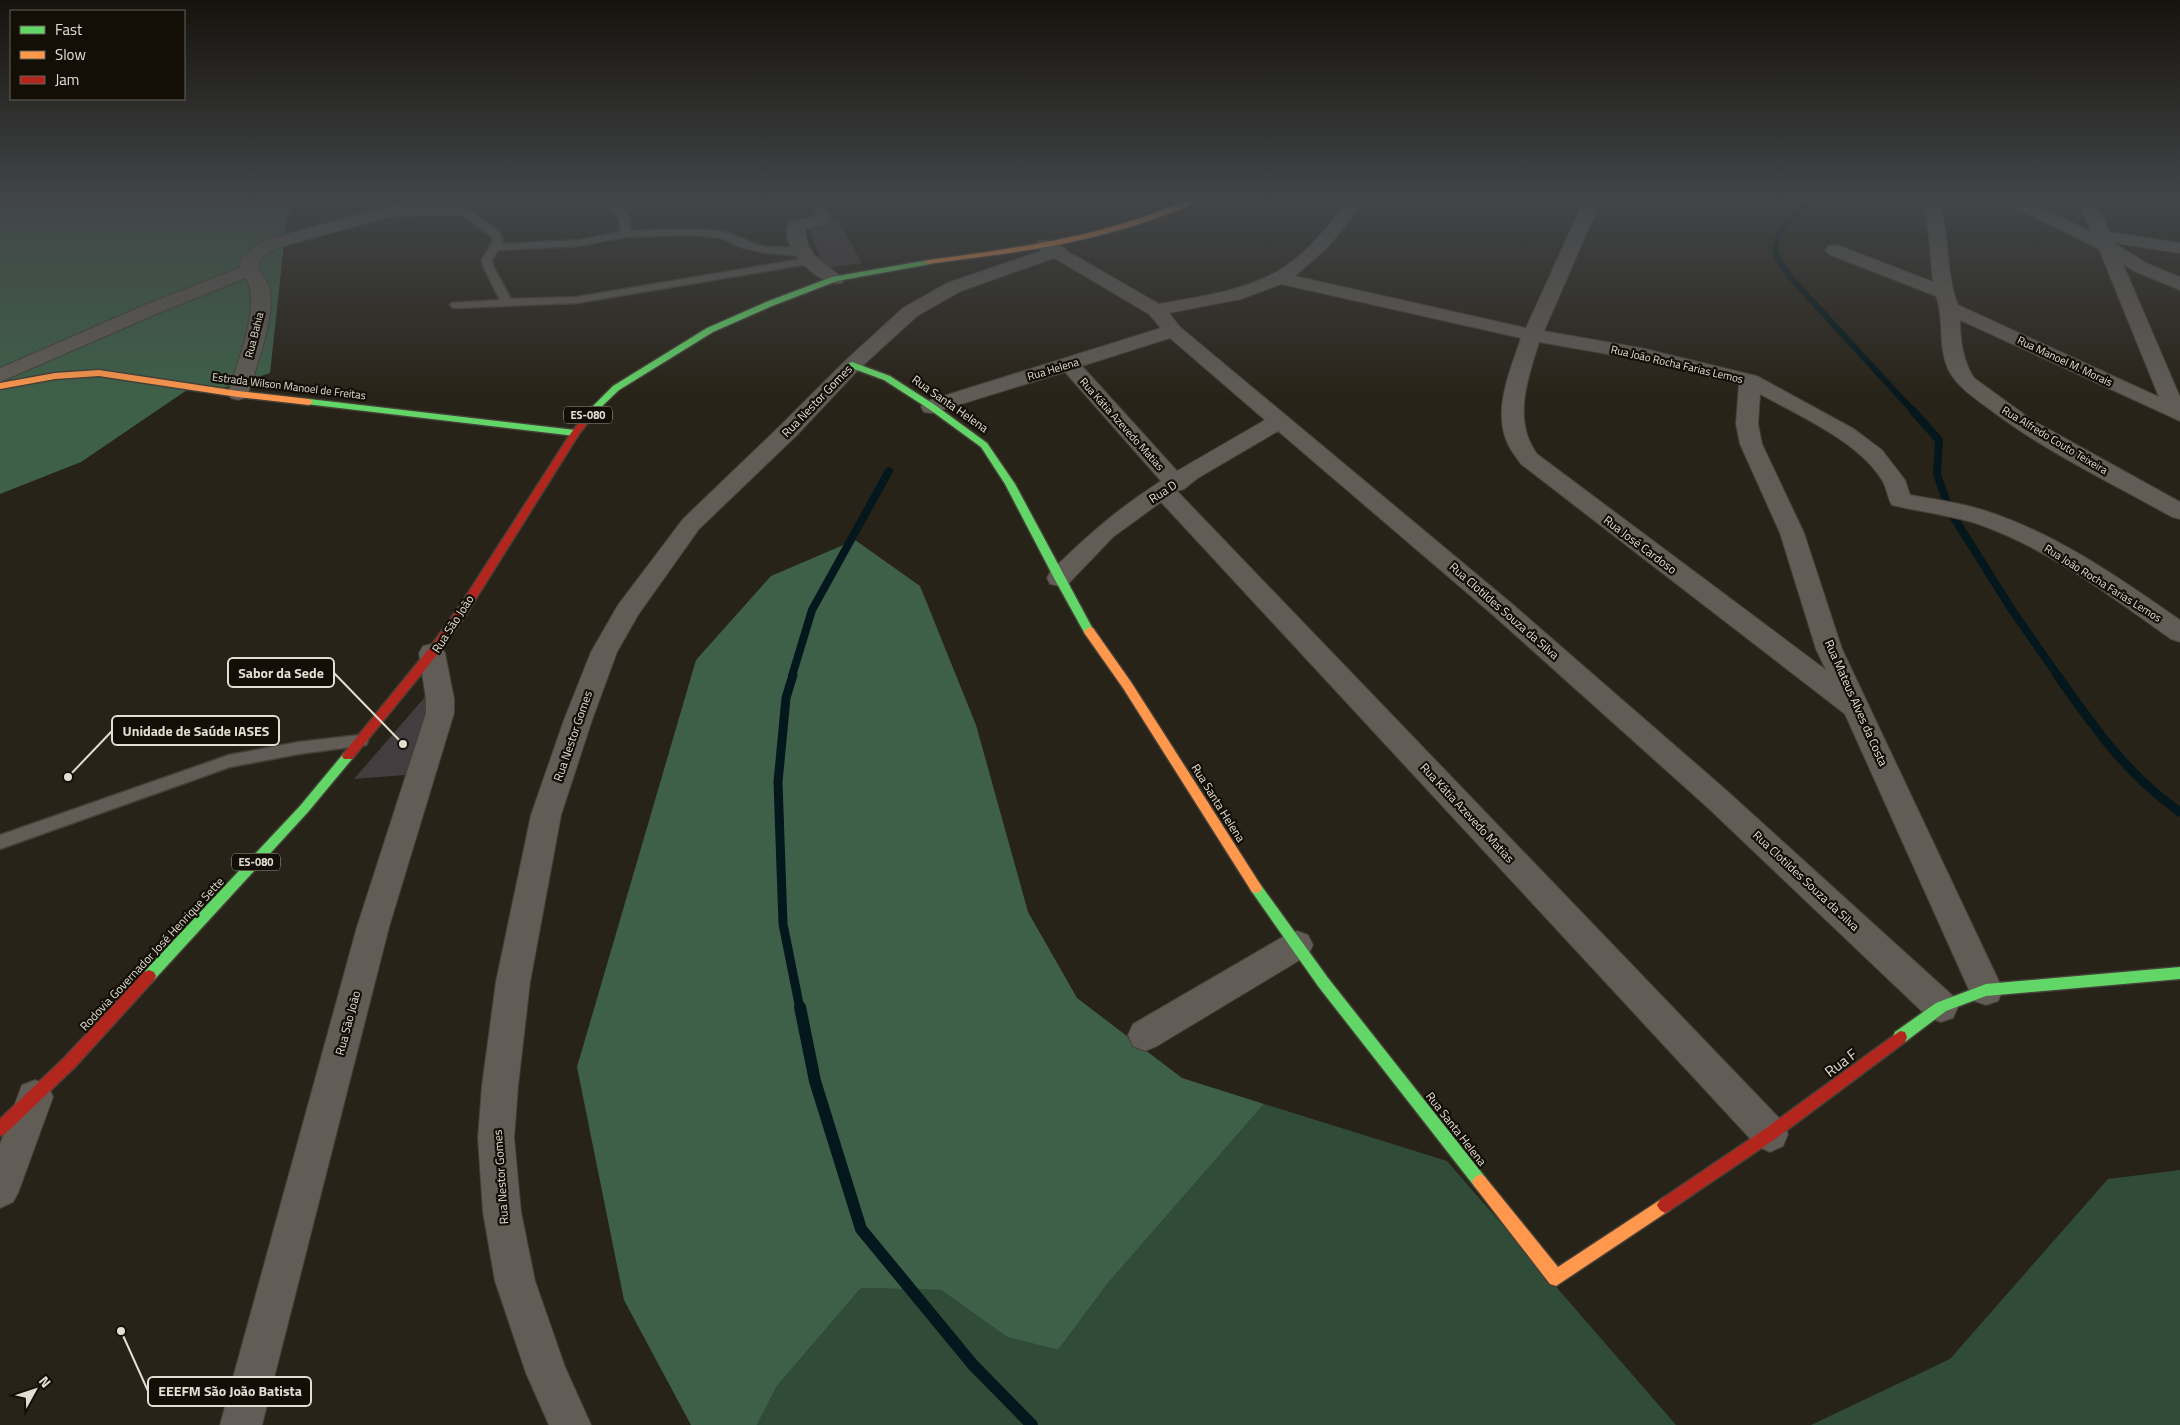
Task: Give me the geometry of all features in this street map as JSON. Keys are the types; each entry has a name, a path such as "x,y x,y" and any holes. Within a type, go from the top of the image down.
{"street":[{"path":"0,376 154,308 250,270 248,266"},
{"path":"818,266 835,279"},
{"name":"Rua São João","path":"241,1425 374,927 440,713 440,699 432,653 463,610 575,433 600,401 616,388 702,335 769,304 835,279 900,266"},
{"name":"Rua Nestor Gomes","path":"570,1425 547,1373 515,1281 502,1212 496,1138 500,1086 513,982 546,815 578,720 604,652 627,610 692,524 789,430 852,365 910,312 954,286 1004,266"},
{"name":"Rua Clotildes Souza da Silva","path":"1082,266 1156,310 1173,331 1442,557 1694,778 1942,1007"},
{"path":"1156,310 1216,298 1279,278 1294,266"},
{"name":"Rua José Cardoso","path":"1563,266 1532,335 1516,382 1513,405 1514,430 1519,444 1529,459 1555,480 1858,709"},
{"name":"Rua Manoel M. Morais","path":"1871,266 1947,300 2178,414"},
{"name":"Rua Alfredo Couto Teixeira","path":"1942,266 1950,340 1959,370 1967,382 2024,425 2180,512"},
{"path":"2115,266 2178,414"},
{"path":"2139,266 2180,284"},
{"name":"Rua Bahia","path":"238,394 261,307 261,291 250,270"},
{"name":"Rua João Rocha Farias Lemos","path":"1279,278 1532,335 1641,354 1750,380 1846,434 1874,456 1894,480 1900,500 1987,519 2038,542 2120,592 2180,634"},
{"name":"Rua Helena","path":"932,407 1173,331"},
{"name":"Rua Kátia Azevedo Matias","path":"1069,364 1170,487 1770,1134"},
{"name":"Rua Santa Helena","path":"852,365 887,378 975,437 991,454 1010,484 1059,578 1093,637 1127,685 1253,883 1329,989 1556,1278"},
{"name":"Estrada Wilson Manoel de Freitas","path":"0,386 55,376 98,373 238,394 575,433"},
{"name":"Rua Mateus Alves da Costa","path":"1750,380 1746,424 1751,444 1792,534 1830,649 1986,990"},
{"name":"Rua D","path":"1059,578 1103,534 1170,487 1279,421"},
{"name":"Rodovia Governador José Henrique Sette","path":"0,1129 70,1062 304,809 432,653"},
{"path":"1145,1034 1297,945"},
{"name":"Rua F","path":"1556,1278 1770,1134 1942,1007 1986,990 2180,973"},
{"path":"0,1189 36,1094"}],"lane":[{"path":"488,266 508,304"},
{"path":"456,305 577,300 755,266"},
{"path":"0,842 228,761 299,748 360,741"}],"green space":[{"path":"0,266 282,266 270,373 221,389 193,386 81,462 0,494"},
{"path":"855,540 920,586 976,725 1028,912 1077,998 1182,1078 1264,1104 1108,1283 1058,1350 1007,1337 941,1290 861,1288 777,1386 757,1425 691,1425 624,1300 577,1067 696,660 771,576"},
{"path":"1264,1104 1447,1161 1676,1425 757,1425 777,1386 861,1288 941,1290 1007,1337 1058,1350 1108,1283"},
{"path":"2180,1170 2180,1425 1811,1425 1950,1359 2108,1179"}],"building":[{"path":"425,697 437,713 405,775 354,779"}],"waterway":[{"path":"1782,266 1913,411"},
{"path":"1912,410 1939,440 1937,474 1948,506"},
{"path":"792,676 812,610 889,471"},
{"path":"1951,513 2012,610 2058,676"},
{"path":"793,675 786,698 778,782 783,924 800,1009"},
{"path":"2057,675 2098,731 2128,766 2144,783 2180,812"},
{"path":"800,1007 815,1081 861,1229 973,1365 1032,1425"}],"traffic: fast":[{"path":"594,409 616,388 710,330 769,304 835,279 903,266"},
{"path":"852,365 887,378 932,407 984,445 1010,484 1089,631"},
{"path":"309,402 575,433"},
{"path":"149,976 304,809 348,756"},
{"path":"1256,888 1323,982 1480,1182"},
{"path":"1900,1037 1941,1007 1986,990 2180,973"}],"traffic: slow":[{"path":"0,386 55,376 99,373 238,394 309,402"},
{"path":"1089,631 1127,685 1256,888"},
{"path":"1480,1182 1556,1278 1665,1205"}],"traffic: jam":[{"path":"348,756 432,653 463,610 575,433 594,409"},
{"path":"0,1129 70,1062 149,976"},
{"path":"1665,1205 1770,1134 1900,1037"}],"place":[{"name":"Sabor da Sede","path":"403,744"},
{"name":"Unidade de Saúde IASES","path":"68,777"},
{"name":"EEEFM São João Batista","path":"121,1331"}]}
